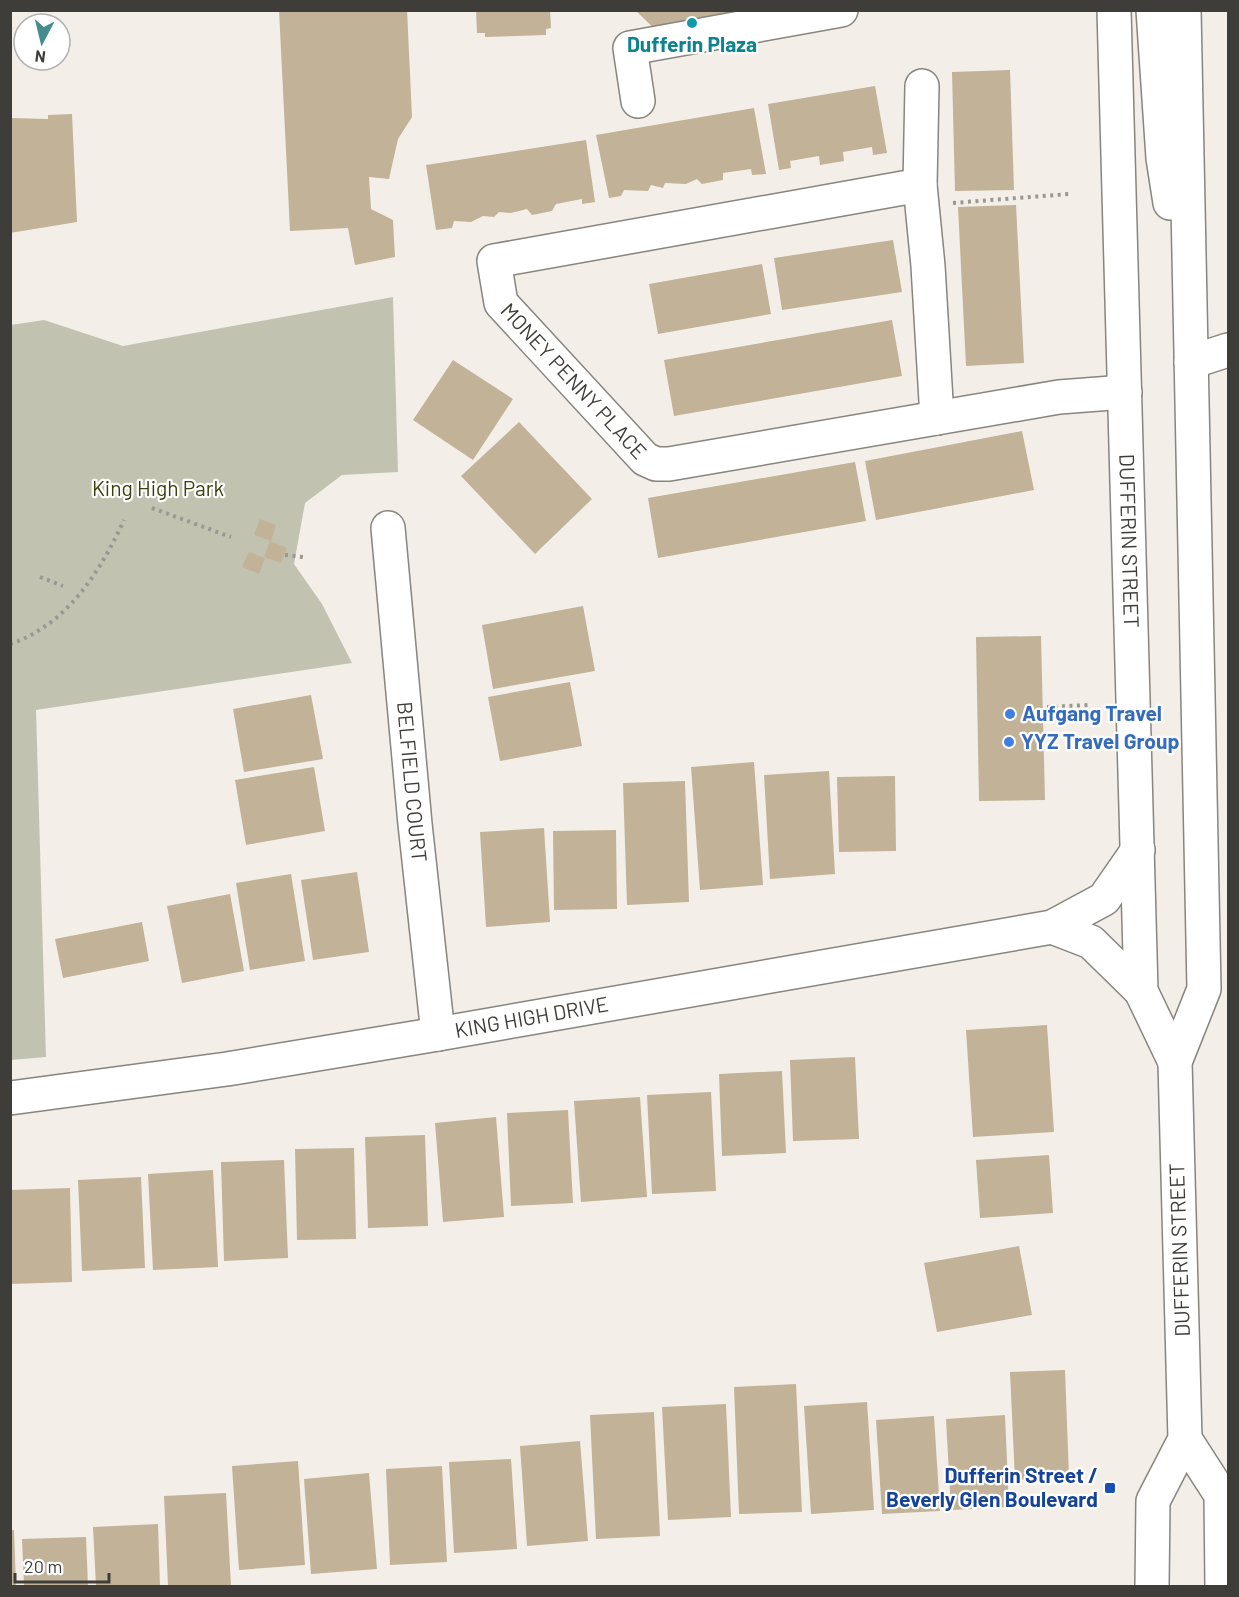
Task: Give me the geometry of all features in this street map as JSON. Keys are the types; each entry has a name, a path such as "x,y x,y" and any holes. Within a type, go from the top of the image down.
{"street":[{"path":"638,100 630,48 841,10"},
{"name":"DUFFERIN STREET","path":"1114,10 1141,991 1175,1062"},
{"path":"1153,10 1163,158 1190,348 1228,350"},
{"name":"DUFFERIN STREET","path":"1152,1587 1153,1502 1185,1439 1175,1062 1204,989 1184,10"},
{"path":"922,86 921,195 928,266 937,418"},
{"name":"MONEY PENNY PLACE","path":"921,195 892,189 494,261 501,303 645,459 656,464 669,464 1059,397 1125,392"},
{"name":"BELFIELD COURT","path":"388,528 415,824 438,1034"},
{"name":"KING HIGH DRIVE","path":"10,1098 226,1069 1052,927 1104,899 1138,850"},
{"path":"1052,927 1091,942 1141,991"},
{"path":"1185,1439 1221,1495 1222,1587"}],"path":[{"path":"921,195 1069,194"},
{"path":"152,508 231,537"},
{"path":"10,644 28,638 47,625 84,590 124,520"},
{"path":"285,555 303,557"},
{"path":"40,578 63,586"},
{"path":"73,591 78,596"},
{"path":"1047,707 1090,705"}],"green space":[{"name":"King High Park","path":"393,297 398,472 342,475 305,503 294,564 322,604 352,663 36,710 46,1057 11,1060 11,325 44,320 123,346"}],"building":[{"path":"279,10 407,10 412,117 398,139 389,179 369,177 371,209 393,220 395,257 355,265 348,228 290,231"},
{"path":"476,10 550,10 551,28 546,29 546,35 485,37 485,33 477,33"},
{"name":"Dufferin Plaza","path":"635,10 801,10 662,36"},
{"path":"1010,70 1014,190 955,191 952,72"},
{"path":"875,86 887,153 873,155 872,147 843,152 844,161 820,165 819,156 790,161 791,168 779,170 768,104"},
{"path":"754,108 766,174 752,175 751,169 723,173 723,180 702,184 697,179 686,184 665,183 663,188 651,185 648,191 624,190 621,196 609,198 596,135"},
{"path":"72,114 77,222 10,233 10,118 48,119 48,115"},
{"path":"586,140 595,202 582,204 582,199 556,204 552,211 532,215 527,209 511,213 499,212 494,217 483,216 471,222 454,221 452,228 436,230 426,165"},
{"path":"1016,205 1024,363 966,366 958,207"},
{"path":"893,240 902,292 782,310 774,258"},
{"path":"762,264 771,314 658,334 649,284"},
{"path":"892,320 902,376 674,416 664,360"},
{"path":"453,360 513,399 473,460 413,420"},
{"path":"519,422 592,499 535,554 461,476"},
{"path":"1022,431 1034,490 876,520 865,461"},
{"path":"855,462 866,521 658,558 648,498"},
{"path":"260,519 276,525 271,541 254,535"},
{"path":"270,541 287,548 281,563 264,557"},
{"path":"249,552 265,558 259,574 242,567"},
{"path":"583,606 595,671 493,689 482,625"},
{"path":"1041,636 1045,800 979,801 976,637"},
{"path":"570,682 582,746 500,761 488,697"},
{"path":"311,695 323,759 244,772 233,709"},
{"path":"754,762 763,885 700,890 691,767"},
{"path":"314,767 325,831 246,845 235,780"},
{"path":"829,771 835,874 770,879 764,775"},
{"path":"895,776 896,851 839,852 837,777"},
{"path":"685,781 689,902 627,905 623,783"},
{"path":"544,828 550,922 486,927 480,832"},
{"path":"616,830 617,909 554,910 553,831"},
{"path":"357,872 369,952 313,960 301,880"},
{"path":"291,874 305,961 250,970 236,883"},
{"path":"230,894 244,971 182,983 167,906"},
{"path":"142,922 149,961 63,978 55,939"},
{"path":"1047,1025 1054,1132 973,1137 966,1030"},
{"path":"855,1057 859,1139 793,1141 790,1060"},
{"path":"782,1071 786,1153 722,1156 719,1074"},
{"path":"711,1092 716,1191 652,1194 647,1095"},
{"path":"640,1097 647,1197 581,1202 574,1101"},
{"path":"568,1110 573,1203 511,1206 507,1113"},
{"path":"496,1117 504,1217 443,1222 435,1123"},
{"path":"425,1135 428,1226 368,1228 365,1137"},
{"path":"354,1148 356,1239 297,1240 295,1149"},
{"path":"1049,1155 1053,1213 980,1218 976,1160"},
{"path":"284,1160 288,1258 224,1261 221,1162"},
{"path":"213,1170 218,1267 153,1270 148,1174"},
{"path":"141,1177 145,1268 82,1271 78,1180"},
{"path":"70,1188 72,1282 10,1284 10,1190"},
{"path":"1019,1246 1032,1315 937,1332 924,1263"},
{"path":"1065,1370 1069,1477 1015,1480 1010,1372"},
{"path":"796,1384 802,1512 739,1514 734,1387"},
{"path":"867,1402 874,1510 811,1514 804,1406"},
{"path":"726,1404 731,1517 668,1520 662,1407"},
{"path":"654,1412 660,1536 596,1539 590,1415"},
{"path":"1005,1415 1009,1507 951,1510 946,1419"},
{"path":"934,1416 940,1511 882,1514 876,1420"},
{"path":"580,1441 588,1541 527,1546 520,1446"},
{"path":"511,1459 517,1549 454,1553 449,1462"},
{"path":"298,1461 305,1565 239,1570 232,1466"},
{"path":"442,1466 447,1562 390,1565 386,1469"},
{"path":"369,1473 377,1569 311,1574 304,1479"},
{"path":"226,1493 231,1586 168,1586 164,1496"},
{"path":"158,1524 160,1586 96,1586 93,1527"},
{"path":"10,1530 14,1530 16,1586 10,1586"},
{"path":"86,1537 88,1586 24,1586 22,1539"}],"place":[{"name":"Dufferin Plaza","path":"692,23"},
{"name":"Aufgang Travel","path":"1010,714"},
{"name":"YYZ Travel Group","path":"1009,742"},
{"name":"Dufferin Street / Beverly Glen Boulevard","path":"1110,1488"}]}
